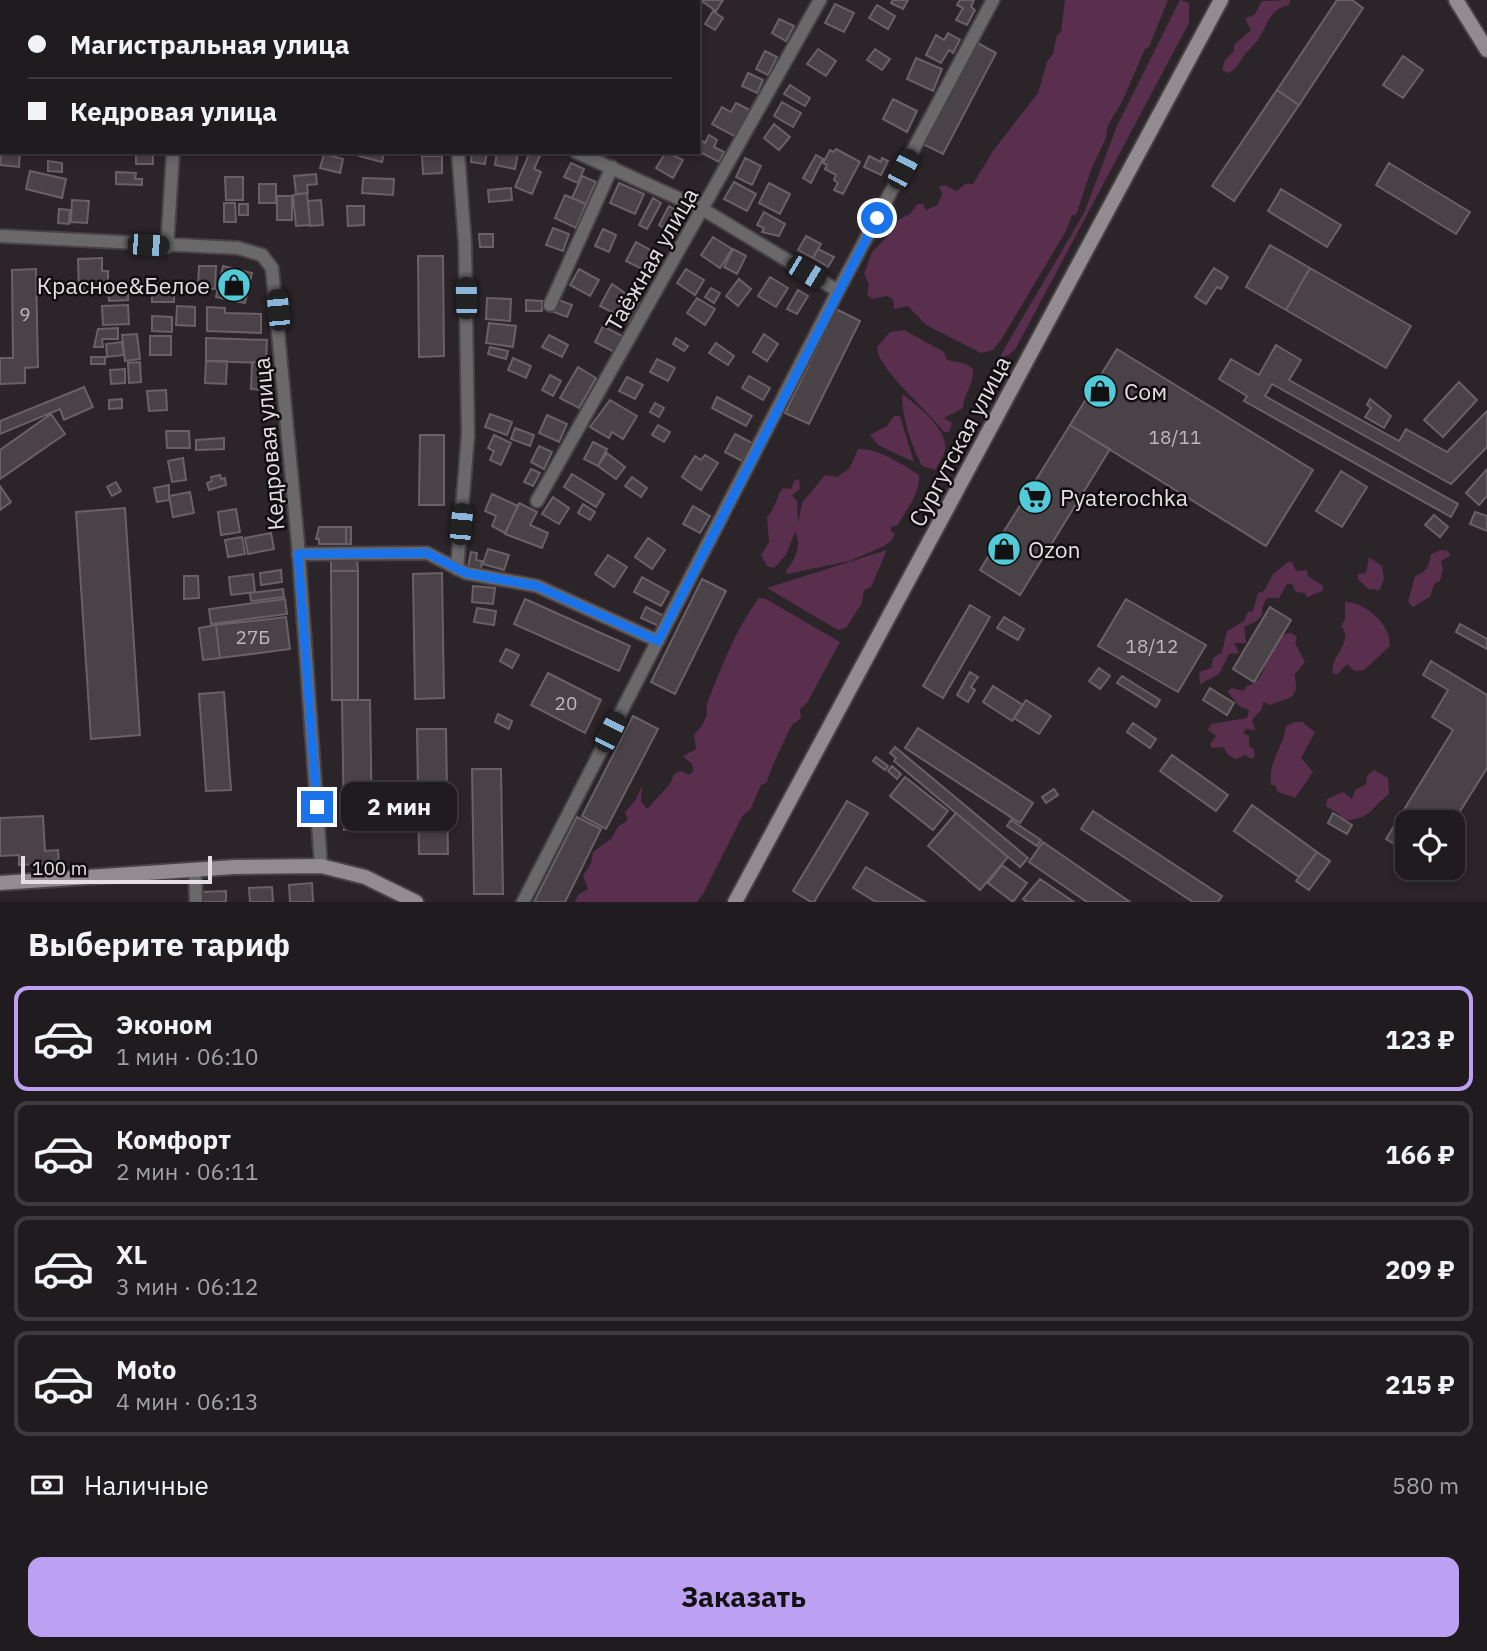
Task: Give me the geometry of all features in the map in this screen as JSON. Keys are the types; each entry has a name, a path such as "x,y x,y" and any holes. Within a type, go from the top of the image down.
{"main road":[{"name":"Сургутская улица","path":"735,902 1221,0"},
{"path":"1456,0 1487,50"},
{"path":"0,883 195,870 321,866 365,877 416,902"}],"street":[{"name":"Таёжная улица","path":"537,501 704,210 820,0"},
{"path":"523,902 703,558 838,291 993,0"},
{"path":"167,247 173,154"},
{"path":"457,154 465,243 468,435 457,569"},
{"path":"581,154 704,210 838,291"},
{"path":"550,304 612,167"},
{"name":"Кедровая улица","path":"0,236 250,250 262,255 272,268 298,554 321,866"},
{"path":"298,554 427,553 457,569 537,586 658,641"},
{"path":"195,870 196,902"}],"shaded area":[{"path":"1065,0 1168,0 1149,47 1145,49 1122,102 1108,125 1106,138 1091,170 1076,215 1072,215 1066,231 1001,340 993,350 981,353 926,325 908,306 894,309 893,299 887,296 873,299 867,295 869,284 864,274 872,252 895,229 898,220 910,214 917,204 923,204 926,210 938,205 942,194 939,187 944,185 957,191 965,184 973,184 993,151 1038,93 1047,62 1053,54 1057,35 1061,32"},
{"path":"1180,0 1189,3 1189,23 1016,348 1009,355 999,358 1084,213 1117,126"},
{"path":"1290,0 1289,5 1273,14 1258,40 1235,68 1228,73 1222,70 1225,60 1234,51 1234,45 1251,30 1245,19 1255,14 1262,1"},
{"path":"904,330 944,352 947,360 966,364 973,369 963,408 944,418 952,423 949,432 944,432 905,390 879,356 877,347 890,332"},
{"path":"902,394 930,418 942,434 945,450 935,470 922,466 914,449 905,422"},
{"path":"894,416 900,416 914,462 878,445 870,435 887,426"},
{"path":"858,449 882,454 919,475 912,501 898,525 891,527 891,532 895,533 891,541 850,561 787,574 786,570 797,551 798,540 795,532 786,555 774,568 767,566 761,555 769,542 767,517 783,488 791,489 794,481 799,479 800,489 792,495 797,501 798,524 802,503 825,475 837,477 849,469"},
{"path":"887,550 871,587 864,590 862,603 846,628 838,630 767,588"},
{"path":"1441,550 1448,551 1450,556 1441,561 1443,569 1440,581 1434,584 1430,597 1413,607 1408,602 1415,576 1427,568 1431,554"},
{"path":"1369,557 1382,566 1384,580 1379,590 1368,589 1358,579 1358,574 1366,573"},
{"path":"1288,562 1292,562 1296,571 1307,570 1308,576 1323,586 1323,591 1307,597 1305,593 1296,592 1292,584 1287,584 1279,598 1267,598 1260,617 1244,627 1246,643 1234,643 1239,653 1229,654 1219,674 1200,684 1199,672 1211,668 1213,658 1222,652 1227,631 1244,621 1248,612 1253,611 1258,593 1264,591 1273,574"},
{"path":"759,598 766,599 840,642 807,703 800,709 801,717 791,727 767,782 761,785 750,810 743,815 703,894 697,902 575,902 578,895 588,889 583,876 591,863 593,852 611,839 618,827 628,820 625,812 635,801 642,786 641,801 647,809 670,784 674,774 681,771 689,775 693,772 692,764 683,756 696,749 694,735 705,720 707,703 719,674 737,634"},
{"path":"1345,602 1361,606 1375,616 1386,630 1390,646 1364,670 1355,671 1347,664 1338,674 1333,674 1335,661 1345,638 1341,626 1345,619"},
{"path":"1291,633 1297,637 1295,643 1305,662 1295,674 1296,689 1292,697 1270,705 1263,702 1262,709 1252,720 1255,730 1246,729 1243,733 1249,736 1249,746 1254,750 1255,756 1252,759 1245,755 1237,759 1229,756 1223,747 1212,748 1210,744 1216,736 1208,730 1211,724 1247,718 1249,710 1239,706 1227,691 1232,688 1244,691 1255,682 1261,676 1275,642"},
{"path":"1302,722 1315,732 1301,758 1313,772 1295,798 1278,792 1275,785 1271,785 1271,776 1286,726"},
{"path":"1374,770 1388,778 1389,794 1365,815 1341,821 1339,814 1326,806 1327,799 1343,792 1352,799 1355,790 1366,784 1367,776"}],"building":[{"path":"700,0 723,0 716,11"},
{"path":"893,0 908,0 903,9 891,3"},
{"path":"960,0 974,0 971,7 975,10 967,25 956,20 963,8 957,5"},
{"path":"1337,0 1352,0 1363,8 1299,105 1277,90"},
{"path":"835,4 854,13 844,32 825,23"},
{"path":"877,5 895,16 888,29 869,18"},
{"path":"713,11 723,18 715,30 705,24"},
{"path":"779,19 794,26 786,41 772,33"},
{"path":"948,33 960,40 953,53 949,50 941,63 926,55 936,35 944,40"},
{"path":"974,41 996,53 943,154 921,143"},
{"path":"818,49 836,61 826,76 807,64"},
{"path":"875,49 890,59 882,70 867,60"},
{"path":"765,51 777,57 768,75 756,69"},
{"path":"1403,56 1423,70 1403,98 1383,85"},
{"path":"916,58 942,69 933,91 907,79"},
{"path":"748,73 763,80 757,93 742,86"},
{"path":"790,85 810,98 805,106 784,94"},
{"path":"1277,90 1299,105 1234,201 1212,186"},
{"path":"893,99 917,111 907,132 883,119"},
{"path":"782,102 801,113 793,127 774,116"},
{"path":"736,103 750,110 736,137 712,124 722,107 731,112"},
{"path":"774,124 790,137 779,150 764,138"},
{"path":"709,135 717,140 714,147 724,152 719,162 700,152 701,140 705,143"},
{"path":"836,149 860,162 843,194 834,190 838,183 834,180 836,175 825,169 827,165 823,163 830,150 834,152"},
{"path":"1,154 20,154 19,167 0,165"},
{"path":"136,154 153,154 153,164 136,164"},
{"path":"324,154 343,159 340,173 320,168"},
{"path":"360,154 384,154 382,162 359,156"},
{"path":"472,154 487,154 485,164 471,162"},
{"path":"497,154 518,154 515,169 495,165"},
{"path":"529,154 540,156 534,169 541,172 532,194 515,187"},
{"path":"665,154 683,160 673,178 656,168"},
{"path":"816,155 823,159 811,183 803,178"},
{"path":"422,156 442,156 442,173 423,174"},
{"path":"869,156 881,162 882,158 888,161 881,175 864,167"},
{"path":"745,158 761,166 752,185 736,177"},
{"path":"48,161 62,163 62,172 48,171"},
{"path":"571,163 584,169 578,183 564,177"},
{"path":"1389,163 1470,212 1456,234 1376,185"},
{"path":"30,171 66,179 62,198 26,189"},
{"path":"116,172 136,173 135,179 142,179 142,185 116,184"},
{"path":"316,174 317,184 307,185 308,193 296,194 294,176"},
{"path":"582,176 596,182 586,204 572,198"},
{"path":"225,177 243,177 243,200 226,200"},
{"path":"363,178 394,179 393,195 362,193"},
{"path":"734,182 756,194 747,211 724,199"},
{"path":"619,183 644,194 635,214 610,203"},
{"path":"769,183 790,194 780,214 759,203"},
{"path":"259,184 276,184 276,203 259,203"},
{"path":"511,188 512,200 489,202 488,190"},
{"path":"1281,189 1341,225 1327,247 1268,211"},
{"path":"307,193 310,225 296,226 293,195"},
{"path":"565,195 586,204 576,228 555,218"},
{"path":"277,196 292,196 292,220 277,220"},
{"path":"653,198 661,203 647,229 639,225"},
{"path":"72,200 89,201 87,223 71,222"},
{"path":"321,200 323,225 310,226 308,201"},
{"path":"224,203 235,203 236,222 224,222"},
{"path":"239,204 248,204 248,215 239,215"},
{"path":"347,206 364,206 364,225 348,226"},
{"path":"669,206 685,215 675,234 659,225"},
{"path":"59,209 70,210 69,224 58,223"},
{"path":"764,212 785,224 779,236 762,232 764,228 757,225"},
{"path":"553,228 569,234 563,251 546,245"},
{"path":"603,229 616,235 609,252 595,246"},
{"path":"479,234 493,234 493,247 480,247"},
{"path":"806,236 821,244 813,258 798,250"},
{"path":"713,237 732,249 720,268 701,255"},
{"path":"636,242 652,251 642,269 626,261"},
{"path":"1270,245 1310,268 1286,310 1246,287"},
{"path":"733,249 746,256 737,274 724,267"},
{"path":"818,249 834,257 828,267 813,258"},
{"path":"418,256 443,256 444,356 419,357"},
{"path":"102,258 102,271 108,271 108,290 79,290 78,259"},
{"path":"199,266 216,266 215,289 198,288"},
{"path":"223,266 252,273 245,303 216,297"},
{"path":"1214,268 1228,277 1221,289 1217,287 1206,304 1195,297"},
{"path":"1310,268 1411,326 1386,368 1286,310"},
{"path":"36,269 38,367 25,368 25,383 0,384 0,358 13,358 12,270"},
{"path":"579,269 599,280 590,296 570,285"},
{"path":"686,269 704,280 695,295 677,283"},
{"path":"770,277 788,288 776,307 758,296"},
{"path":"739,279 751,289 738,306 726,296"},
{"path":"612,284 641,304 631,322 600,306"},
{"path":"113,285 128,289 128,300 109,301 108,290 113,289"},
{"path":"711,288 720,293 714,303 705,297"},
{"path":"798,290 808,296 797,314 787,309"},
{"path":"152,293 174,293 174,302 152,302"},
{"path":"487,298 511,299 510,321 486,319"},
{"path":"697,298 715,309 705,325 687,313"},
{"path":"526,300 542,301 542,311 526,311"},
{"path":"559,300 572,305 567,317 554,312"},
{"path":"128,305 129,324 103,325 102,306"},
{"path":"177,306 195,307 195,326 176,325"},
{"path":"207,307 225,308 225,313 261,314 261,333 207,331"},
{"path":"836,309 860,321 809,424 785,413"},
{"path":"152,316 172,317 172,332 152,331"},
{"path":"489,323 516,326 513,347 486,343"},
{"path":"603,326 622,336 614,352 595,342"},
{"path":"118,328 118,339 102,339 103,347 94,347 98,329"},
{"path":"137,334 140,359 125,361 122,335"},
{"path":"764,334 778,344 767,361 753,352"},
{"path":"549,335 568,345 562,357 542,347"},
{"path":"150,336 171,336 171,355 150,355"},
{"path":"206,338 267,340 266,363 206,361"},
{"path":"676,338 688,346 684,351 673,344"},
{"path":"122,342 124,355 107,357 106,344"},
{"path":"716,343 734,356 728,365 709,353"},
{"path":"1276,345 1301,360 1289,380 1399,441 1406,429 1447,452 1487,411 1487,447 1451,484 1272,384 1265,396 1458,504 1451,517 1244,401 1247,396 1219,379 1231,359 1259,375"},
{"path":"490,347 508,351 506,359 488,354"},
{"path":"1117,349 1313,470 1266,546 1070,425"},
{"path":"91,357 105,357 105,364 91,364"},
{"path":"513,358 531,366 526,378 508,370"},
{"path":"657,359 675,368 668,381 650,372"},
{"path":"206,361 227,361 226,384 205,383"},
{"path":"140,362 141,382 129,383 128,363"},
{"path":"252,362 266,363 265,390 251,389"},
{"path":"578,367 596,378 579,408 560,398"},
{"path":"125,369 125,383 111,384 110,370"},
{"path":"550,375 561,381 553,396 542,390"},
{"path":"749,376 770,388 763,400 742,388"},
{"path":"627,377 643,385 635,399 619,391"},
{"path":"1459,382 1477,400 1443,437 1424,420"},
{"path":"84,387 93,407 64,420 60,409 0,434 0,421"},
{"path":"166,390 167,410 149,411 147,391"},
{"path":"717,397 752,416 746,426 712,408"},
{"path":"122,399 122,408 109,409 109,400"},
{"path":"1370,399 1391,416 1384,428 1365,417 1371,408 1367,405"},
{"path":"610,400 637,416 623,439 612,432 609,438 590,427"},
{"path":"655,403 664,408 659,417 650,412"},
{"path":"51,414 65,434 0,479 0,450"},
{"path":"490,414 512,422 507,435 485,427"},
{"path":"547,415 567,424 559,442 539,433"},
{"path":"658,425 670,432 664,442 652,435"},
{"path":"1070,425 1110,449 1020,595 980,570"},
{"path":"515,428 534,435 530,446 511,439"},
{"path":"166,431 189,431 190,448 167,448"},
{"path":"735,434 752,443 742,461 725,452"},
{"path":"420,435 444,435 444,505 419,505"},
{"path":"494,435 511,443 501,465 490,460 494,451 488,448"},
{"path":"224,438 224,449 196,450 196,440"},
{"path":"593,442 607,449 598,466 584,459"},
{"path":"539,446 552,452 544,469 531,462"},
{"path":"607,453 625,467 616,479 598,466"},
{"path":"705,455 718,463 701,490 682,477 695,456 701,460"},
{"path":"183,458 186,480 172,482 168,461"},
{"path":"531,469 540,473 533,486 524,482"},
{"path":"1487,469 1487,496 1479,505 1466,493"},
{"path":"1341,471 1367,487 1342,527 1316,511"},
{"path":"572,474 604,494 596,507 564,487"},
{"path":"220,475 221,479 225,478 226,485 209,490 207,483 212,481 211,477"},
{"path":"632,477 647,488 641,497 625,486"},
{"path":"116,482 121,491 112,496 107,487"},
{"path":"169,485 169,500 157,502 154,488"},
{"path":"0,486 11,502 0,510"},
{"path":"190,492 194,513 173,517 169,496"},
{"path":"492,494 518,506 505,533 492,526 496,516 485,511"},
{"path":"553,497 569,508 559,524 542,514"},
{"path":"519,503 537,512 530,525 548,533 542,548 505,534"},
{"path":"583,504 595,512 590,520 578,513"},
{"path":"693,506 710,516 700,533 683,524"},
{"path":"125,508 140,735 91,739 76,512"},
{"path":"236,509 240,532 221,535 218,512"},
{"path":"1475,512 1487,516 1487,531 1470,524"},
{"path":"1434,515 1448,527 1440,537 1425,525"},
{"path":"319,527 346,527 346,544 319,544 319,539 316,539"},
{"path":"346,527 351,527 351,544 346,544"},
{"path":"271,533 274,549 248,554 245,538"},
{"path":"242,537 245,554 228,557 225,540"},
{"path":"648,538 665,550 652,569 635,557"},
{"path":"488,549 509,555 504,570 483,564"},
{"path":"471,552 477,553 476,560 482,561 481,569 468,567"},
{"path":"608,555 627,567 614,587 595,574"},
{"path":"331,558 357,558 358,571 331,571"},
{"path":"281,570 282,582 261,585 260,573"},
{"path":"331,571 358,571 358,700 332,700"},
{"path":"442,573 444,698 415,699 413,574"},
{"path":"253,574 255,592 231,595 229,577"},
{"path":"184,576 198,576 199,598 184,599"},
{"path":"642,577 669,592 661,606 634,592"},
{"path":"702,579 726,591 675,694 651,682"},
{"path":"473,586 495,588 493,604 472,602"},
{"path":"283,589 284,597 251,601 250,593"},
{"path":"285,599 287,614 211,624 209,609"},
{"path":"525,599 630,646 619,671 514,624"},
{"path":"1126,599 1206,645 1178,692 1098,646"},
{"path":"970,605 990,617 943,698 923,686"},
{"path":"646,607 664,616 659,626 641,618"},
{"path":"1270,607 1291,620 1254,682 1233,669"},
{"path":"477,608 496,611 494,625 474,622"},
{"path":"286,617 290,649 220,658 216,625"},
{"path":"1004,617 1024,629 1018,640 997,628"},
{"path":"1460,624 1487,639 1487,649 1456,632"},
{"path":"216,625 220,658 203,660 199,628"},
{"path":"506,649 519,655 512,668 500,661"},
{"path":"1431,661 1487,695 1487,768 1461,810 1404,810 1453,730 1432,717 1448,690 1423,675"},
{"path":"1099,668 1110,676 1100,689 1089,681"},
{"path":"970,672 978,677 971,687 975,690 968,702 957,695"},
{"path":"548,673 601,700 585,733 531,705"},
{"path":"1122,676 1160,700 1156,707 1117,683"},
{"path":"993,686 1023,705 1012,721 983,702"},
{"path":"1210,688 1234,703 1227,715 1203,700"},
{"path":"224,692 231,790 206,791 199,694"},
{"path":"342,700 370,700 372,829 344,830"},
{"path":"1026,700 1051,716 1039,734 1014,718"},
{"path":"498,714 512,721 509,729 495,722"},
{"path":"633,716 658,729 606,829 582,816"},
{"path":"1133,723 1156,739 1150,748 1127,732"},
{"path":"918,728 1033,803 1020,823 905,748"},
{"path":"417,729 446,729 448,854 419,854"},
{"path":"895,747 1028,858 1020,867 894,761 896,758 890,753"},
{"path":"1172,755 1228,795 1216,811 1160,771"},
{"path":"876,757 888,766 885,770 873,761"},
{"path":"892,766 901,774 897,779 888,771"},
{"path":"472,769 501,769 503,894 474,894"},
{"path":"905,777 948,811 933,830 890,796"},
{"path":"1054,789 1058,795 1046,803 1042,797"},
{"path":"847,801 868,813 814,902 811,902 793,891"},
{"path":"1252,805 1317,852 1299,877 1234,831"},
{"path":"1093,811 1222,896 1218,902 1193,902 1081,829"},
{"path":"956,813 1008,857 980,890 928,846"},
{"path":"1333,813 1352,825 1347,834 1328,823"},
{"path":"43,816 45,851 58,850 59,863 19,865 19,855 0,856 0,818"},
{"path":"577,817 601,829 565,902 534,902"},
{"path":"1011,820 1041,840 1037,846 1007,826"},
{"path":"1395,824 1395,845 1386,839"},
{"path":"1043,842 1130,902 1087,902 1029,862"},
{"path":"1317,852 1330,861 1309,890 1296,881"},
{"path":"1002,865 1027,883 1013,902 988,883"},
{"path":"866,867 925,902 876,902 853,888"},
{"path":"1040,879 1074,902 1027,902 1023,899"},
{"path":"312,883 313,902 290,902 289,885"},
{"path":"272,887 273,902 250,902 249,888"},
{"path":"226,891 226,902 202,902 201,892"}],"place":[{"name":"Красное&Белое","path":"234,285"},
{"name":"Сом","path":"1100,391"},
{"name":"Pyaterochka","path":"1035,497"},
{"name":"Ozon","path":"1004,549"}],"route":[{"path":"317,807 298,554 427,553 466,573 537,586 658,641 877,218"}]}
